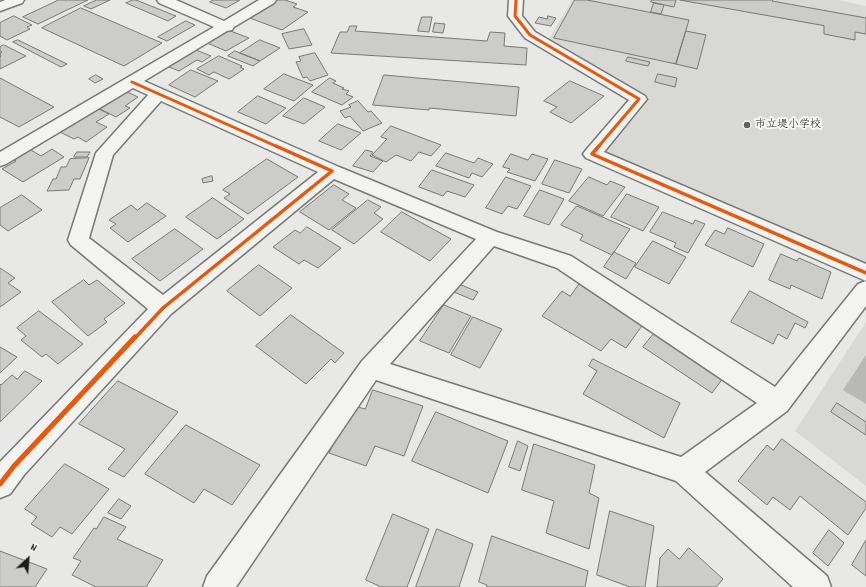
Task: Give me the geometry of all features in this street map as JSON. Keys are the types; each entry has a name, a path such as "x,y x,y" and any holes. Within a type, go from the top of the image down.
{"street":[{"path":"0,8 17,0"},
{"path":"164,0 227,27"},
{"path":"0,160 227,27 270,0"},
{"path":"516,0 515,16 530,35 639,98 592,154 866,273"},
{"path":"132,82 332,171 490,237 564,262 778,403"},
{"path":"158,94 105,153 78,240 163,308"},
{"path":"0,484 14,466 163,308 332,171"},
{"path":"220,586 371,368 490,237"},
{"path":"684,471 778,403 866,290"},
{"path":"371,368 684,471 816,587"}],"shaded area":[{"name":"市立堤小学校","path":"572,0 838,0 866,6 866,262 607,151 650,98 549,39"},
{"path":"866,322 866,486 795,431"},
{"path":"866,355 866,404 843,390"}],"building":[{"path":"59,0 88,0 38,24 23,17"},
{"path":"97,0 110,0 91,9 84,6"},
{"path":"133,0 176,16 168,21 126,3"},
{"path":"214,0 240,0 226,8 210,2"},
{"path":"275,0 285,0 297,4 293,7 308,12 282,30 247,17"},
{"path":"575,0 587,0 689,20 676,64 554,38"},
{"path":"652,0 676,0 674,7 651,2"},
{"path":"680,0 773,0 772,1 866,18 866,34 855,32 855,40 824,34 824,26"},
{"path":"654,3 664,5 661,14 651,12"},
{"path":"81,8 162,43 124,66 42,28"},
{"path":"14,16 32,25 27,27 30,29 7,40 0,36 0,23"},
{"path":"548,16 556,18 551,26 535,23 539,17 547,19"},
{"path":"422,17 432,17 429,32 418,31"},
{"path":"186,21 195,25 167,41 158,37"},
{"path":"435,23 445,24 443,33 433,32"},
{"path":"350,26 357,26 355,31 487,41 490,32 505,33 504,46 527,48 526,65 331,53 340,32 347,32"},
{"path":"304,29 312,45 289,49 282,34"},
{"path":"228,30 249,38 226,51 207,43"},
{"path":"686,31 706,35 697,69 676,64"},
{"path":"18,40 67,64 61,67 13,42"},
{"path":"260,40 280,48 260,61 240,53"},
{"path":"4,45 26,56 0,69 0,53 2,52 0,51 0,47"},
{"path":"191,48 211,56 202,62 197,60 179,71 164,65"},
{"path":"235,51 260,61 253,66 228,56"},
{"path":"315,53 328,75 310,81 307,77 303,78 296,62 301,61 299,57"},
{"path":"219,56 242,66 240,67 244,69 229,79 214,72 209,75 197,69"},
{"path":"628,57 650,62 648,66 626,61"},
{"path":"191,70 218,81 195,97 169,85"},
{"path":"284,74 313,85 294,101 264,89"},
{"path":"658,74 677,78 675,87 655,82"},
{"path":"96,75 103,79 95,83 89,79"},
{"path":"384,75 519,87 516,116 429,108 429,110 373,105"},
{"path":"0,78 54,107 19,127 0,117"},
{"path":"330,78 336,81 333,83 344,88 342,89 349,91 346,94 353,97 342,105 312,92"},
{"path":"570,81 604,96 571,123 550,112 557,107 544,101"},
{"path":"123,90 138,97 125,106 130,108 116,117 96,107"},
{"path":"258,96 286,108 266,124 238,112"},
{"path":"304,98 325,107 304,124 283,116"},
{"path":"358,101 368,112 371,111 382,123 363,131 350,116 345,118 340,111 351,107 349,105"},
{"path":"93,106 109,114 96,122 107,127 86,142 78,137 74,139 56,130"},
{"path":"338,124 361,133 341,150 319,141"},
{"path":"391,126 441,145 431,156 419,152 411,161 396,155 386,162 372,155 387,139 381,137"},
{"path":"26,147 41,156 52,149 64,157 23,182 2,169 16,161 10,157"},
{"path":"366,150 373,152 370,156 383,161 373,172 353,166"},
{"path":"77,152 90,152 87,157 74,157"},
{"path":"446,153 474,163 478,158 493,164 482,177 472,173 469,178 436,166"},
{"path":"511,154 528,160 532,154 548,159 535,181 507,172 510,169 503,167"},
{"path":"89,158 80,179 74,179 69,190 47,191 53,179 56,179 61,167 66,167 70,159"},
{"path":"267,159 298,177 248,214 224,198 230,194 223,190"},
{"path":"555,160 582,169 569,193 542,184"},
{"path":"432,170 474,185 465,197 447,191 443,196 419,187"},
{"path":"212,176 213,181 203,183 202,179"},
{"path":"506,177 531,186 517,209 508,206 502,214 486,208"},
{"path":"589,177 607,185 610,181 625,187 603,216 569,201"},
{"path":"334,185 349,194 342,200 356,208 329,230 300,212"},
{"path":"540,190 564,199 549,225 524,216"},
{"path":"627,194 659,207 643,231 611,217"},
{"path":"22,195 42,210 8,231 0,225 0,208"},
{"path":"213,198 244,219 217,239 186,217"},
{"path":"368,200 381,207 374,213 383,219 354,244 332,230"},
{"path":"147,203 166,216 128,242 110,228 116,224 109,220 131,205 137,210"},
{"path":"577,206 630,229 612,255 580,240 583,235 561,225"},
{"path":"402,212 451,239 430,261 381,232"},
{"path":"663,212 693,224 695,220 705,224 688,253 674,247 676,243 650,232"},
{"path":"307,227 341,248 318,268 304,260 299,264 273,247 295,230 300,233"},
{"path":"728,228 764,244 753,267 705,245 715,230 724,234"},
{"path":"175,229 203,249 160,281 132,259"},
{"path":"653,241 686,257 669,284 635,267"},
{"path":"614,252 636,263 626,279 604,267"},
{"path":"781,254 797,261 799,258 831,272 822,299 791,285 790,289 769,280"},
{"path":"259,265 292,288 260,316 227,291"},
{"path":"0,268 15,278 8,283 21,292 0,307"},
{"path":"84,280 89,285 97,280 125,303 104,319 107,322 88,336 52,302"},
{"path":"580,283 644,323 626,348 611,339 601,351 542,316 562,291 570,296"},
{"path":"459,284 478,292 473,300 454,292"},
{"path":"750,291 808,322 805,328 795,323 787,339 778,334 773,344 731,322"},
{"path":"444,305 471,316 449,353 420,341"},
{"path":"39,311 83,344 58,364 46,354 42,357 21,340 26,336 17,328"},
{"path":"291,315 344,353 335,363 331,359 306,384 256,346"},
{"path":"473,317 502,329 480,368 451,355"},
{"path":"657,330 726,374 712,393 643,347"},
{"path":"0,347 17,357 0,373"},
{"path":"593,359 680,403 664,438 583,394 597,371 589,366"},
{"path":"25,371 42,381 0,422 0,384 1,385 12,375 17,379"},
{"path":"118,381 178,412 124,477 108,469 125,449 79,424"},
{"path":"373,390 423,406 404,456 375,446 366,466 329,453 351,405 365,409"},
{"path":"837,403 866,422 866,435 831,412"},
{"path":"436,412 508,441 488,493 412,461"},
{"path":"186,425 260,465 232,505 204,489 194,503 145,474"},
{"path":"782,439 866,502 866,508 848,535 800,496 790,510 773,497 767,505 738,481 767,445 773,450"},
{"path":"518,441 528,446 520,471 509,467"},
{"path":"534,444 595,465 589,493 599,498 589,549 546,533 554,501 522,490"},
{"path":"65,464 109,489 72,534 60,527 52,537 31,524 37,517 25,509"},
{"path":"119,499 131,506 121,519 108,513"},
{"path":"610,511 654,526 645,587 630,587 597,575"},
{"path":"393,514 429,529 407,587 381,587 366,580"},
{"path":"104,517 126,527 117,539 163,560 146,587 96,587 72,575 81,561 73,558 94,528 96,529"},
{"path":"437,529 473,544 459,587 416,587"},
{"path":"829,530 844,543 828,566 813,553"},
{"path":"492,536 588,571 585,587 486,587 487,585 479,582"},
{"path":"866,540 866,576 852,565"},
{"path":"689,548 723,579 716,587 657,587 660,558 668,549 679,559"},
{"path":"0,551 47,569 35,587 0,587"}],"cycle path":[{"path":"516,0 515,16 530,35 639,99 592,154 866,273"},
{"path":"0,484 14,466 163,308 332,171 132,82"}],"place":[{"name":"市立堤小学校","path":"747,125"}]}
